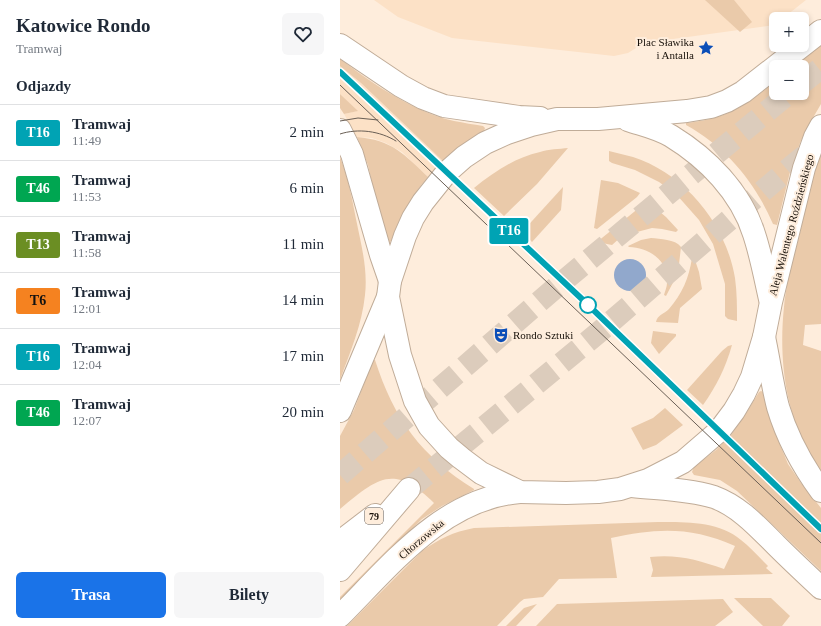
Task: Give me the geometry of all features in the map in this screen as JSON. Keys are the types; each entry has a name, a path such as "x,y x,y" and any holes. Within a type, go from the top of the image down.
{"main road":[{"path":"340,45 401,86 423,98 444,106 519,117 557,120 598,119 700,109 727,101 743,92 821,30"},
{"path":"619,117 655,129 670,136 697,154 721,177 733,192 744,210 754,233 771,302"},
{"path":"340,411 389,289 405,236 413,218 423,202 447,172 485,143 507,133 531,125 557,120"},
{"name":"Aleja Walentego Roździeńskiego","path":"632,486 664,473 683,462 719,431 734,411 744,394 752,377 764,337 771,302 804,168 821,126"},
{"path":"340,130 352,154 380,255 389,289 400,355 415,401 429,426 460,458 481,473 520,492"},
{"path":"764,337 778,406 786,431 805,468 821,491"},
{"path":"632,486 688,492 712,497 732,505 752,521 821,588"},
{"name":"Chorzowska","path":"340,616 384,571 431,528 464,507 505,493 598,492 632,486"},
{"name":"79","path":"340,542 409,489 340,570"}],"shaded area":[{"name":"Plac Sławika i Antalla","path":"374,0 806,0 791,12 769,12 769,26 644,43 628,53 614,56 452,38 398,17"},
{"path":"705,0 734,0 752,22 740,32"},
{"path":"821,45 821,104 800,143 790,172 777,225 773,224 757,194 738,167 714,144 686,125 686,123 724,115 755,98 769,87 769,100 809,100 809,60 803,60"},
{"path":"340,59 360,74 415,107 447,119 483,126 485,128 484,131 460,147 443,161 361,83 340,66"},
{"path":"340,66 361,83 443,161 428,177 402,152 386,143 372,138 357,137 344,114 357,111 340,94"},
{"path":"340,94 358,111 344,114 340,108"},
{"path":"357,137 379,141 389,145 412,161 428,177 411,199 402,215 391,241 388,243 385,241 368,165"},
{"path":"568,148 537,184 504,216 474,188 497,171 522,158 547,150"},
{"path":"609,151 633,157 670,175 700,204 712,220 723,239 730,258 736,283 737,321 728,319 725,316 725,284 713,244 699,220 676,194 659,182 635,170 609,161"},
{"path":"821,154 821,324 805,325 803,345 821,351 821,472 807,449 793,415 785,380 782,343 784,307 788,279 817,164"},
{"path":"340,157 350,188 362,247 366,285 358,328 340,380"},
{"path":"601,180 618,183 640,193 597,229 594,228"},
{"path":"563,187 561,210 532,242 522,232"},
{"path":"648,202 666,217 678,230 676,232 652,228 622,236 612,245 597,242 645,203"},
{"path":"651,238 675,242 681,247 678,273 666,296 664,295 667,284 667,275 661,262 656,257 644,250 628,246 641,240"},
{"path":"694,257 699,272 702,289 680,308 678,323 656,322 659,316 669,309 678,298 687,279 692,258"},
{"path":"653,331 676,334 676,336 659,354 651,343"},
{"path":"732,345 720,376 703,405 687,390 722,351 728,346"},
{"path":"373,360 375,360 391,400 412,434 424,449 439,463 474,490 442,506 422,519 340,600 340,597 434,503 420,491 407,483 396,479 386,479 365,489 340,509 340,436 354,410"},
{"path":"761,391 763,392 776,435 788,464 821,508 821,571 737,491 720,480 694,475 692,472 694,467 716,450 731,435"},
{"path":"665,408 683,425 656,445 643,450 631,428 653,418"},
{"path":"658,522 701,524 723,529 748,546 768,566 766,568 773,574 651,577 653,570 650,557 670,556 688,558 724,569 735,546 703,535 688,532 643,532 611,538 617,578 559,579 543,597 524,599 520,602 497,626 347,626 422,551 434,543 453,534 474,528"},
{"path":"734,598 771,598 790,616 782,626 763,626"},
{"path":"723,599 733,612 715,626 536,626 557,604"},
{"path":"537,604 516,626 506,626 524,608"}],"water":[{"path":"630,259 639,262 643,266 646,275 643,284 639,288 630,291 621,288 617,284 614,275 617,266 621,262"}],"tunnel":[{"path":"809,77 821,68"},
{"path":"340,475 554,289 781,100"},
{"path":"409,489 598,333 817,146"}],"tram line":[{"path":"340,72 583,300 821,529"},
{"name":"T16","path":"340,72 583,300 821,529"},
{"path":"340,85 821,543"},
{"path":"340,121 358,118 378,120"},
{"path":"340,134 361,131 376,133 396,141"}],"place":[{"name":"Plac Sławika i Antalla","path":"706,48"},
{"name":"Rondo Sztuki","path":"501,335"}]}
